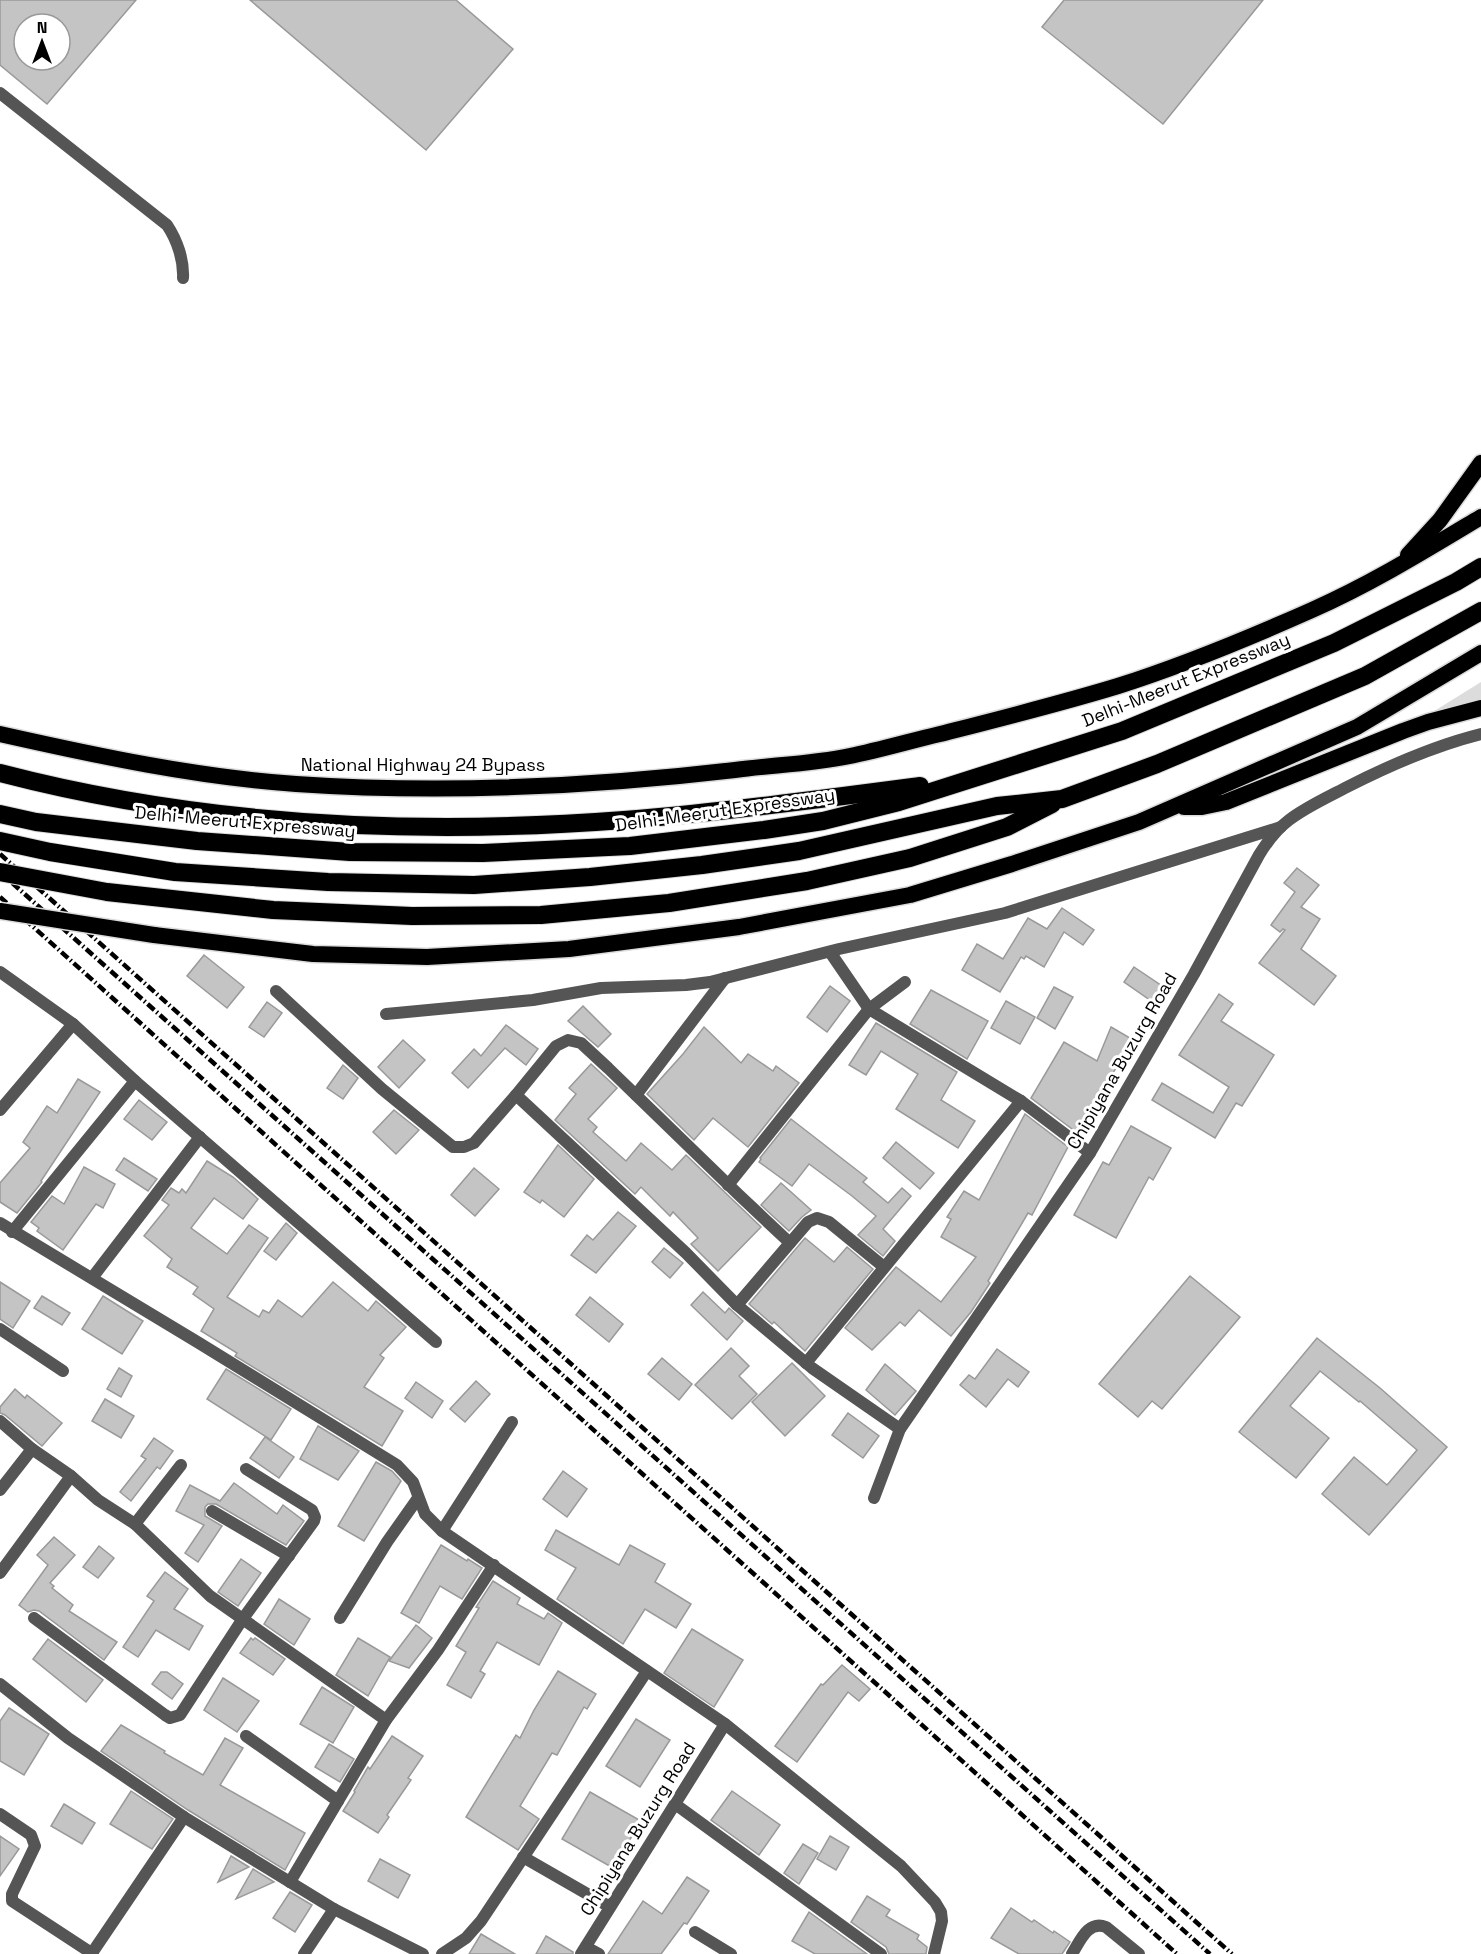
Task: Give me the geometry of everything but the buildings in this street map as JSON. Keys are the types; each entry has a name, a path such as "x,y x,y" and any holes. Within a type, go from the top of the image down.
{"highway":[{"path":"1395,568 1440,520 1481,463"},
{"name":"National Highway 24 Bypass","path":"0,734 98,756 218,775 296,784 386,787 474,788 679,777 849,756 1013,716 1120,685 1226,646 1292,618 1395,568 1481,518"},
{"name":"Delhi-Meerut Expressway","path":"0,814 36,822 197,841 327,851 483,853 630,846 823,821 874,800 963,780 1122,731 1334,643 1456,582 1481,567"},
{"path":"0,872 107,892 273,910 412,916 541,915 669,903 807,881 910,858 1007,827 1062,799 1157,764 1365,676 1481,611"},
{"path":"0,911 154,935 314,954 380,957 427,957 557,950 739,927 914,894 1139,822 1357,727 1481,652"},
{"path":"1175,807 1202,807 1226,802 1403,731 1481,708"},
{"path":"0,772 89,794 226,816 384,827 486,827 623,820 772,805 874,800"},
{"path":"0,841 50,852 175,872 328,882 474,885 590,877 702,865 800,851 997,806 1062,799"}],"street":[{"path":"0,93 167,225 177,245 183,278"},
{"name":"Chipiyana Buzurg Road","path":"874,1498 900,1429 1090,1153 1194,974 1259,855 1281,827 1314,804 1361,780 1415,755 1481,734"},
{"path":"386,1014 533,1000 601,988 686,985 725,978 1005,913 1281,827"},
{"path":"830,952 870,1009 1021,1101 1090,1153"},
{"path":"1,975 73,1024 135,1081 436,1342"},
{"path":"636,1095 725,978"},
{"path":"728,1185 870,1009 905,982"},
{"path":"276,991 382,1089 453,1147 464,1147 474,1143 556,1046 568,1040 581,1043 790,1243"},
{"path":"0,1110 73,1024"},
{"path":"12,1232 135,1081"},
{"path":"516,1095 686,1253 737,1305 806,1363 900,1429"},
{"path":"806,1363 1021,1101"},
{"path":"92,1278 200,1137"},
{"path":"737,1305 808,1222 817,1218 829,1221 884,1267"},
{"path":"0,1223 397,1465 413,1482 425,1514 442,1532 494,1565 725,1724 901,1866 935,1902 941,1912 942,1921 934,1954"},
{"path":"0,1329 63,1371"},
{"path":"0,1421 98,1500 135,1524 210,1596 386,1720"},
{"path":"442,1532 512,1422"},
{"path":"0,1490 33,1449"},
{"path":"135,1524 181,1466"},
{"path":"34,1618 170,1718 180,1715 242,1620 314,1521 312,1510 246,1469"},
{"path":"0,1573 71,1476"},
{"path":"340,1618 387,1542 418,1498"},
{"path":"212,1511 289,1556"},
{"path":"290,1882 386,1720 438,1650 494,1565"},
{"path":"442,1954 472,1932 647,1671"},
{"path":"0,1684 68,1738 184,1817 334,1909 423,1954"},
{"name":"Chipiyana Buzurg Road","path":"583,1950 725,1724"},
{"path":"246,1736 338,1801"},
{"path":"675,1804 881,1954"},
{"path":"0,1814 31,1835 35,1846 12,1894 12,1901 92,1954 184,1817"},
{"path":"523,1857 610,1907"},
{"path":"304,1954 334,1909"},
{"path":"1072,1954 1087,1930 1093,1925 1100,1924 1139,1954"},
{"path":"695,1932 731,1954"},
{"path":"583,1950 599,1954"}],"shaded area":[{"path":"1481,682 1481,701 1428,715"}],"railway":[{"path":"0,854 1232,1954"},
{"path":"0,872 1210,1954"},
{"path":"0,897 1177,1954"}]}
